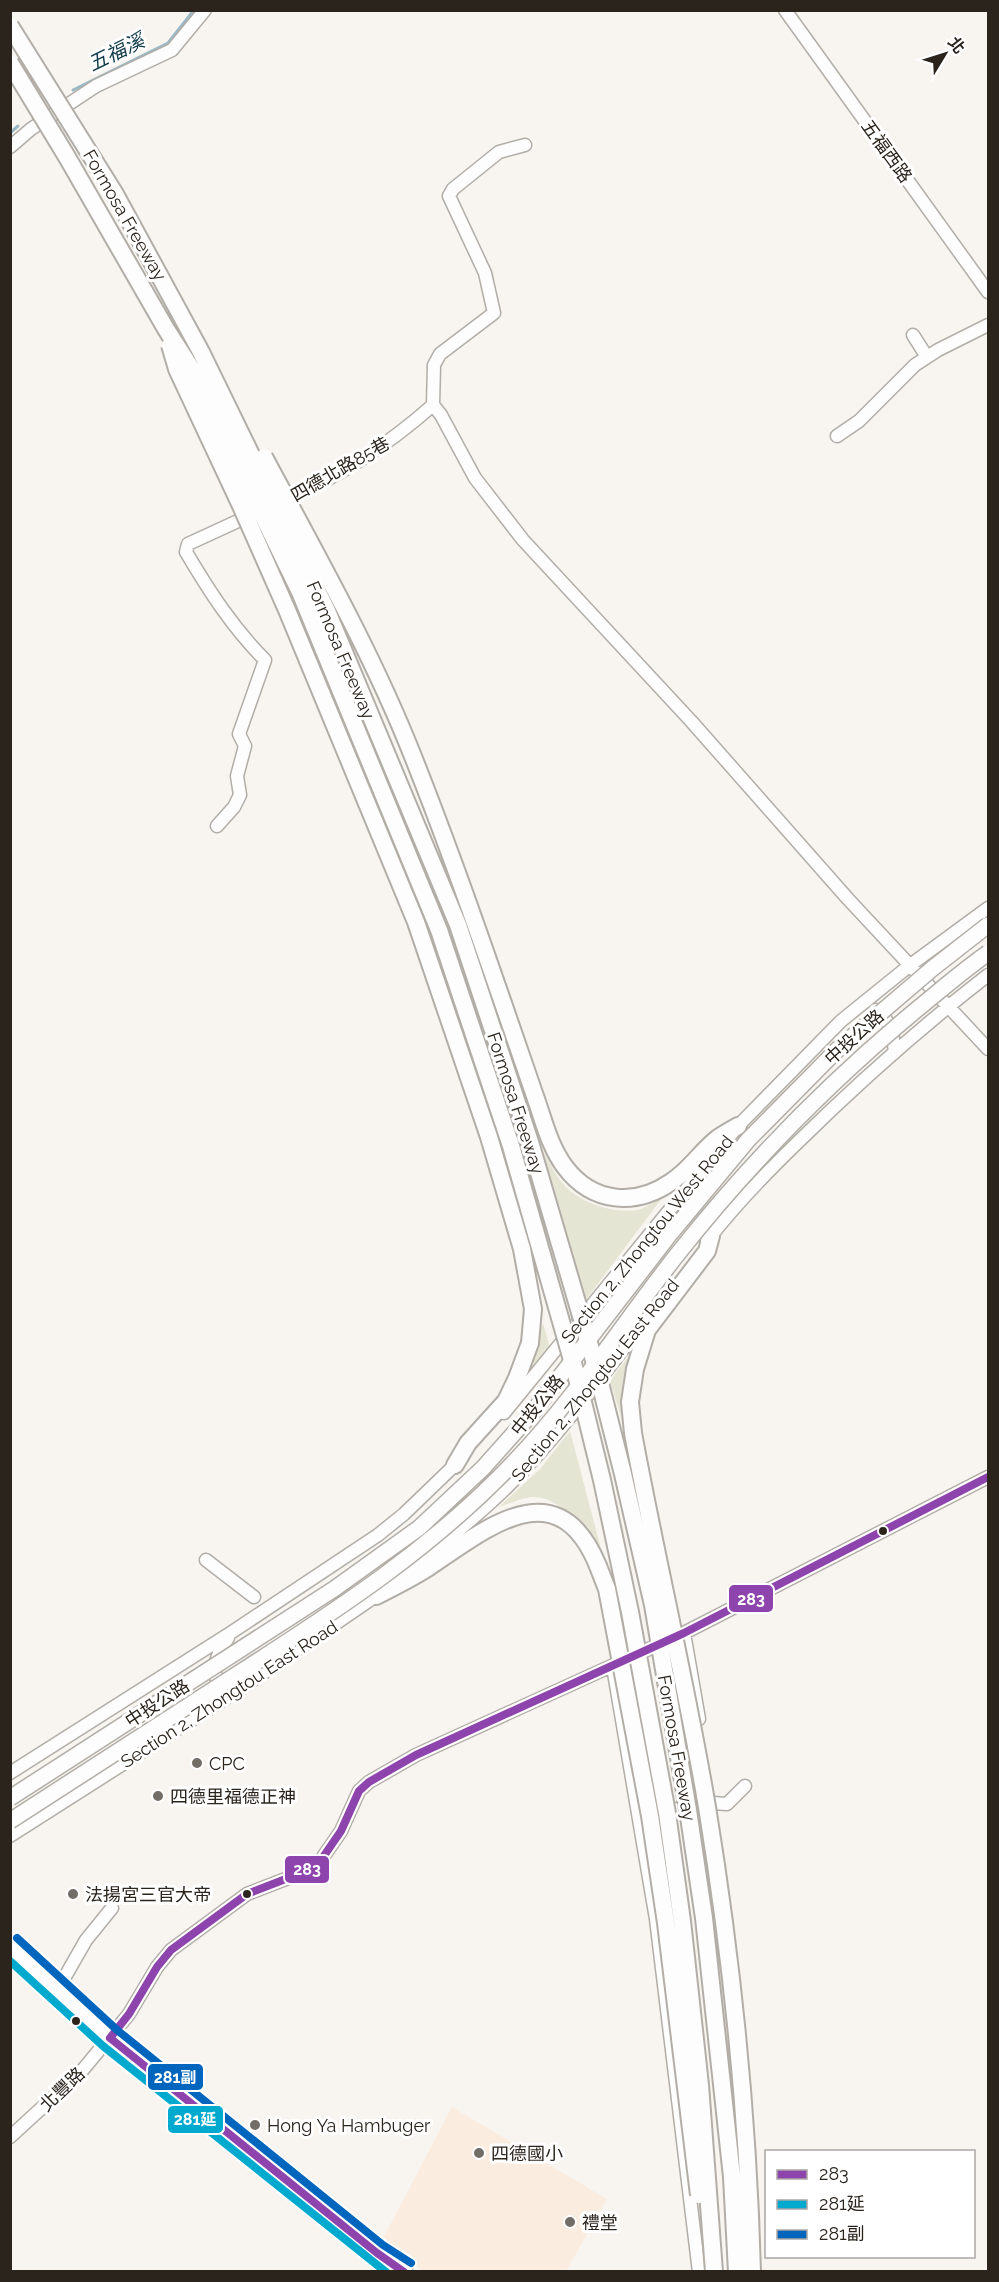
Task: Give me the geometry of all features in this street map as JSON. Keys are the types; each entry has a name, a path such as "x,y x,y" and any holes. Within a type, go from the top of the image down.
{"highway":[{"name":"Formosa Freeway","path":"10,26 115,194 201,352 327,611 458,925 530,1142 596,1366 653,1605 704,1918 732,2177 737,2271"},
{"name":"Formosa Freeway","path":"10,63 191,368 300,592 439,930 511,1146 576,1374 628,1601 667,1813 682,1921 700,2085 714,2271"},
{"path":"166,329 177,369 292,621 416,922 489,1137 522,1249 533,1309 530,1343 506,1401 468,1443 455,1465"},
{"path":"201,352 258,446 315,554 370,662 411,752 475,922 551,1144 564,1167 594,1191 620,1198 641,1197 659,1190 687,1171 717,1139 738,1126"},
{"path":"711,1236 707,1251 647,1330 633,1380 630,1402 633,1434 705,1796 723,1917 743,2106 753,2271"},
{"path":"376,1596 426,1568 482,1530 509,1518 541,1513 562,1520 572,1525 589,1545 607,1589 650,1816 686,2088 706,2271"}],"main road":[{"name":"中投公路","path":"10,1798 334,1589 418,1528 483,1467 521,1426 676,1226 748,1140 837,1050 933,968 988,926"},
{"name":"中投公路","path":"10,1821 342,1607 408,1559 451,1522 494,1482 547,1425 679,1252 728,1192 794,1119 884,1036 988,953"},
{"path":"10,1946 110,2038 377,2253 405,2271"}],"street":[{"path":"13,144 96,86 172,50 205,10"},
{"name":"五福西路","path":"785,10 988,292"},
{"path":"525,145 499,152 453,189 449,196 485,273 494,313 440,354 434,365 433,405 475,478 523,540 691,721 909,966 988,1049"},
{"path":"837,436 859,421 897,381 927,357 988,325"},
{"path":"913,335 927,357"},
{"name":"四德北路85巷","path":"217,825 234,807 240,795 237,776 245,746 239,734 265,660 243,638 209,591 186,552 188,544 311,489 403,432 433,405"},
{"name":"Section 2, Zhongtou West Road","path":"10,1773 232,1632 378,1535 404,1514 455,1465 518,1398 738,1126 841,1021 909,966 988,908"},
{"name":"Section 2, Zhongtou East Road","path":"10,1836 234,1694 376,1596 470,1522 547,1444 711,1236 772,1168 841,1099 988,975"},
{"path":"860,1007 878,1011 886,1019 892,1033 895,1052"},
{"name":"北豐路","path":"10,2138 81,2072 129,2014 157,1967 171,1950 248,1894 319,1863 341,1831 359,1791 369,1782 416,1755 646,1652 988,1477"},
{"path":"206,1560 254,1597"},
{"path":"232,1632 218,1652 213,1671 219,1685 226,1692 234,1694"},
{"path":"684,1633 713,1803 750,2117 753,2271"},
{"path":"642,1635 646,1652"},
{"path":"613,1667 656,1919 699,2271"},
{"path":"639,1816 713,1803 727,1804 745,1786"},
{"path":"58,1989 86,1940 112,1908"}],"shaded area":[{"name":"四德國小","path":"452,2107 607,2199 566,2271 423,2271 380,2244"}],"green space":[{"path":"543,1151 566,1187 581,1198 601,1207 622,1210 641,1209 662,1198 585,1301"},
{"path":"543,1323 550,1348 525,1379 532,1365"},
{"path":"634,1349 625,1430 610,1381"},
{"path":"570,1431 604,1560 574,1519 555,1503 543,1498 531,1497 499,1507 540,1469"}],"waterway":[{"name":"五福溪","path":"73,90 168,43 194,10"},
{"name":"五福溪","path":"10,133 18,126"}],"transit line":[{"name":"283","path":"110,2038 129,2014 157,1967 171,1950 247,1894 296,1875 319,1863 341,1831 359,1791 369,1782 416,1755 684,1633 988,1477"},
{"name":"281副","path":"17,1938 117,2030 383,2245 411,2263"},
{"name":"281延","path":"10,1961 103,2046 386,2272"},
{"name":"283","path":"110,2038 377,2253 404,2272"}],"place":[{"name":"CPC","path":"197,1763"},
{"name":"四德里福德正神","path":"158,1796"},
{"name":"法揚宮三官大帝","path":"73,1894"},
{"name":"Hong Ya Hambuger","path":"255,2125"},
{"name":"四德國小","path":"479,2153"},
{"name":"禮堂","path":"570,2222"}]}
